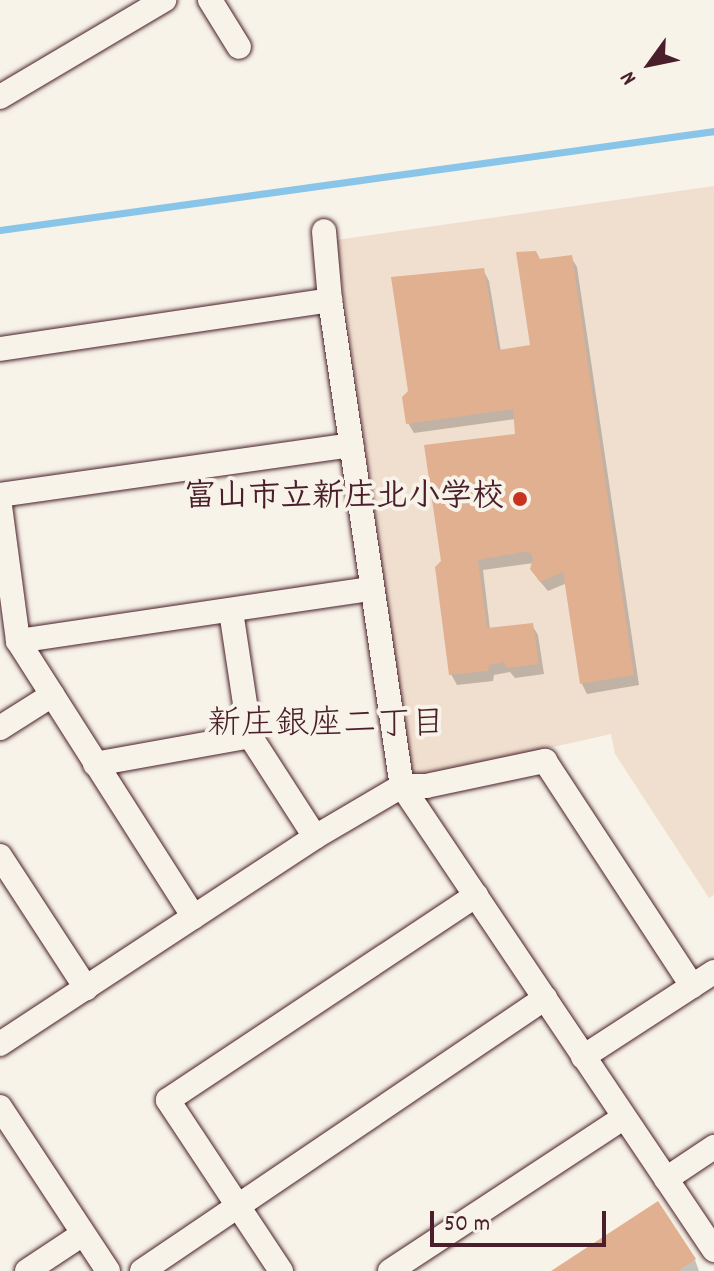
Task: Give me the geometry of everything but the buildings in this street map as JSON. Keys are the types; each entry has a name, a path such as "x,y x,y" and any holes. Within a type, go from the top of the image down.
{"street":[{"path":"0,97 164,0"},
{"path":"210,0 239,47"},
{"path":"324,231 330,300 402,786 714,1250"},
{"path":"0,349 330,300"},
{"path":"194,917 18,641 0,510 351,445"},
{"path":"18,641 372,589"},
{"path":"231,611 250,736 315,837"},
{"path":"0,728 52,695"},
{"path":"95,764 250,736"},
{"path":"0,1044 315,837 402,786 426,786 545,761 692,986"},
{"path":"0,856 86,988"},
{"path":"281,1271 168,1100 476,895"},
{"path":"583,1057 714,972"},
{"path":"142,1271 545,998"},
{"path":"0,1107 108,1271"},
{"path":"390,1271 623,1118"},
{"path":"666,1179 714,1147"},
{"path":"27,1271 83,1234"}],"shaded area":[{"path":"714,186 714,895 709,898 615,754 611,734 421,777 411,769 336,240"}],"waterway":[{"path":"0,230 714,131"}],"place":[{"name":"富山市立新庄北小学校","path":"520,499"}],"district":[{"name":"新庄銀座二丁目","path":"326,727"}]}
